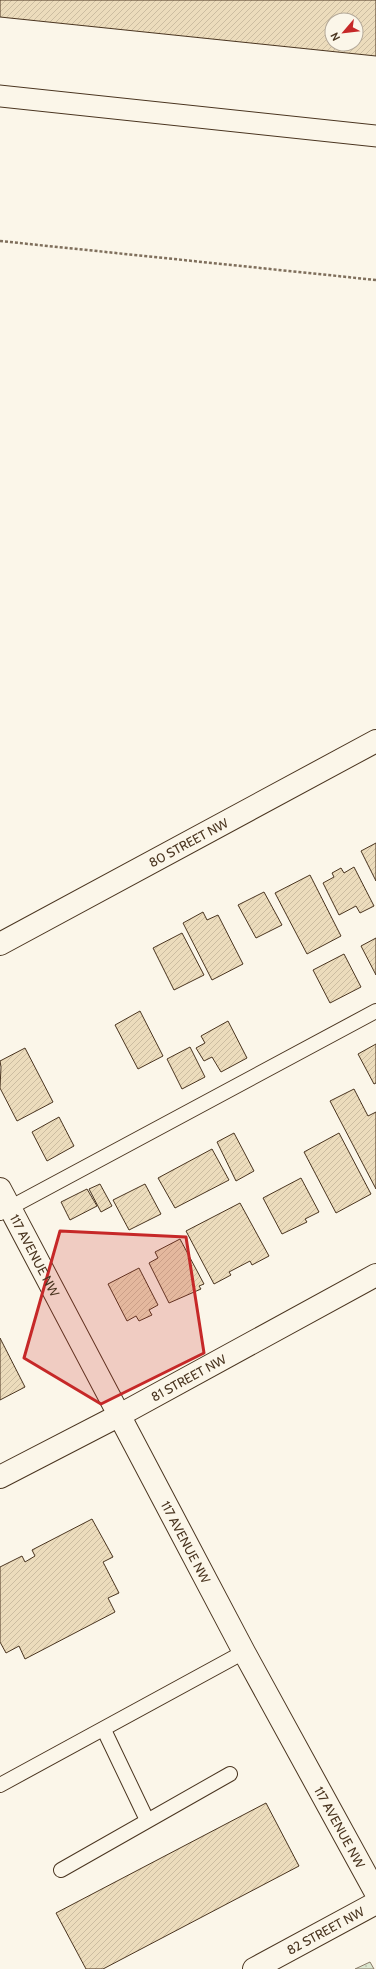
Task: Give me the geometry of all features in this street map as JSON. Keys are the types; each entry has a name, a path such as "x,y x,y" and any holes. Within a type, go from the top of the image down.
{"street":[{"name":"80 STREET NW","path":"0,944 376,741"},
{"name":"117 AVENUE NW","path":"0,1189 5,1210 376,1893"},
{"name":"81 STREET NW","path":"0,1478 118,1416 376,1275"},
{"name":"82 STREET NW","path":"254,1969 376,1903"}],"lane":[{"path":"5,1210 376,1011"},
{"path":"0,1786 244,1652"},
{"path":"104,1730 147,1820"},
{"path":"61,1870 230,1774"}],"path":[{"path":"0,241 376,280"}],"highlighted area":[{"path":"60,1231 186,1237 204,1353 101,1404 24,1358"}],"green space":[{"path":"370,1962 374,1969 355,1969"}],"building":[{"path":"0,0 376,0 376,56 337,52 364,52 364,12 324,12 324,51 0,17"},
{"path":"376,843 376,881 361,851"},
{"path":"354,867 374,906 360,913 356,906 339,915 323,883 334,877 332,873 341,868 344,873"},
{"path":"310,875 341,936 307,954 275,893"},
{"path":"264,892 282,925 256,938 238,905"},
{"path":"203,912 207,920 218,915 243,964 212,980 183,923"},
{"path":"182,933 204,975 174,990 153,948"},
{"path":"376,938 376,975 361,946"},
{"path":"344,954 361,987 330,1003 313,970"},
{"path":"140,1011 163,1056 138,1069 115,1025"},
{"path":"228,1021 247,1058 221,1072 212,1057 204,1061 196,1048 205,1043 201,1036"},
{"path":"376,1044 376,1083 374,1084 358,1054"},
{"path":"190,1047 205,1077 182,1089 167,1059"},
{"path":"25,1048 53,1102 17,1121 0,1088 0,1061"},
{"path":"354,1089 368,1116 376,1112 376,1189 330,1101"},
{"path":"59,1117 74,1146 47,1161 32,1132"},
{"path":"234,1133 254,1171 236,1181 217,1142"},
{"path":"339,1133 371,1194 336,1213 304,1152"},
{"path":"212,1149 229,1180 175,1208 158,1178"},
{"path":"301,1178 319,1212 305,1219 307,1222 282,1234 263,1198"},
{"path":"100,1184 112,1206 101,1212 89,1189"},
{"path":"145,1184 161,1214 129,1230 113,1200"},
{"path":"87,1189 97,1206 70,1220 61,1202"},
{"path":"240,1203 269,1256 252,1265 250,1261 229,1272 231,1275 214,1284 186,1231"},
{"path":"180,1239 204,1284 199,1286 201,1289 169,1303 149,1263 158,1258 155,1252"},
{"path":"139,1268 158,1305 149,1310 152,1315 139,1321 136,1316 127,1321 108,1284"},
{"path":"0,1338 25,1387 0,1400"},
{"path":"92,1519 113,1557 103,1562 119,1593 108,1598 115,1612 25,1659 19,1646 6,1653 0,1642 0,1567 22,1556 25,1562 35,1556 32,1550"},
{"path":"266,1803 299,1866 103,1969 86,1969 56,1913"}],"tram line":[{"path":"0,85 376,125"},
{"path":"0,107 376,147"}]}
